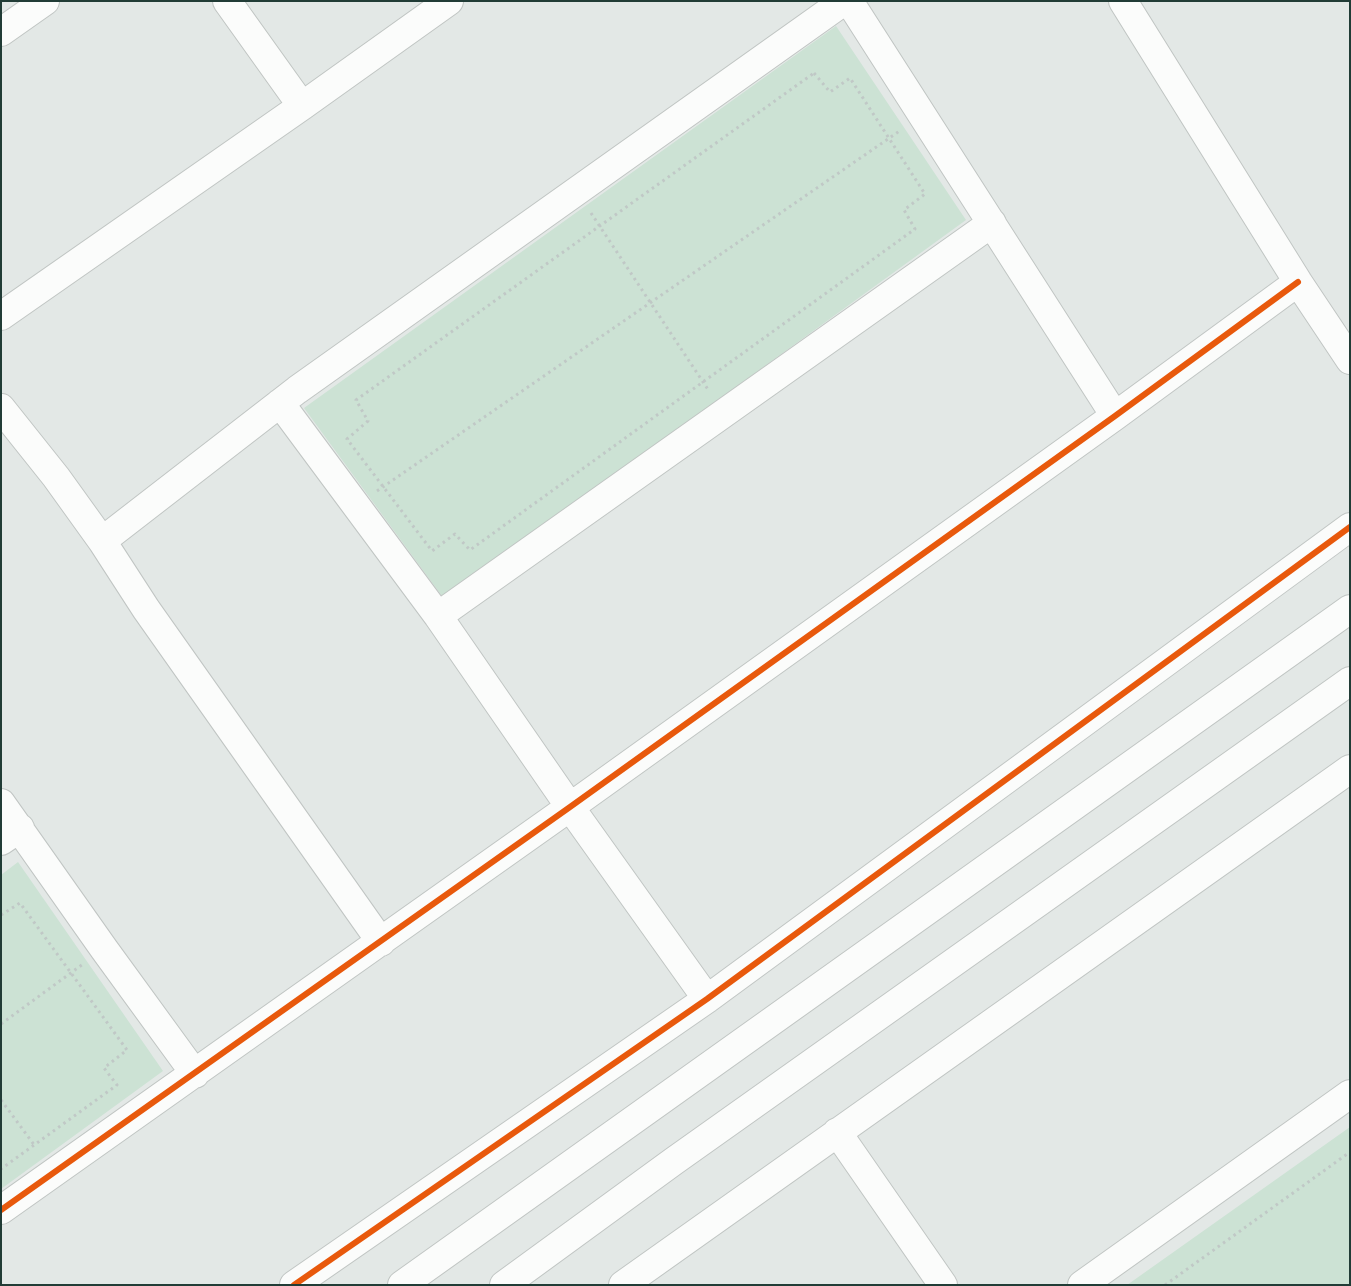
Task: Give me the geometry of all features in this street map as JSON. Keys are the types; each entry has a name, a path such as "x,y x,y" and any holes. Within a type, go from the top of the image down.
{"street":[{"path":"1,32 45,1"},
{"path":"227,1 302,106"},
{"path":"1,316 449,1"},
{"path":"102,541 280,403 844,1"},
{"path":"849,1 1115,416"},
{"path":"1123,1 1298,282 1350,360"},
{"path":"438,616 992,223"},
{"path":"1,1210 570,807 1115,416 1298,282"},
{"path":"280,403 438,616 570,807 707,999"},
{"path":"1,408 56,477 102,541 146,609 381,942"},
{"path":"294,1285 707,999 1350,527"},
{"path":"402,1285 1350,609"},
{"path":"504,1285 689,1150 1350,681"},
{"path":"623,1285 1350,769"},
{"path":"1,803 11,835 104,948 195,1074"},
{"path":"1082,1285 1350,1094"},
{"path":"837,1132 944,1285"}],"path":[{"path":"814,73 830,92 850,78 925,194 904,210 915,229 470,550 455,534 432,551 347,439 368,421 356,400 600,226 814,73"},
{"path":"356,506 922,115"},
{"path":"576,191 724,414"},
{"path":"1,915 20,903 127,1050 104,1068 117,1085 1,1169"},
{"path":"1,1024 104,948"},
{"path":"1,1100 55,1173"},
{"path":"1165,1285 1350,1152"}],"green space":[{"path":"836,26 966,220 444,599 304,408"},
{"path":"18,862 163,1071 1,1189 1,875"},
{"path":"1350,1127 1350,1285 1127,1285"}],"cycle path":[{"path":"1,1210 570,807 1115,416 1298,282"},
{"path":"294,1285 707,999 1350,527"}]}
